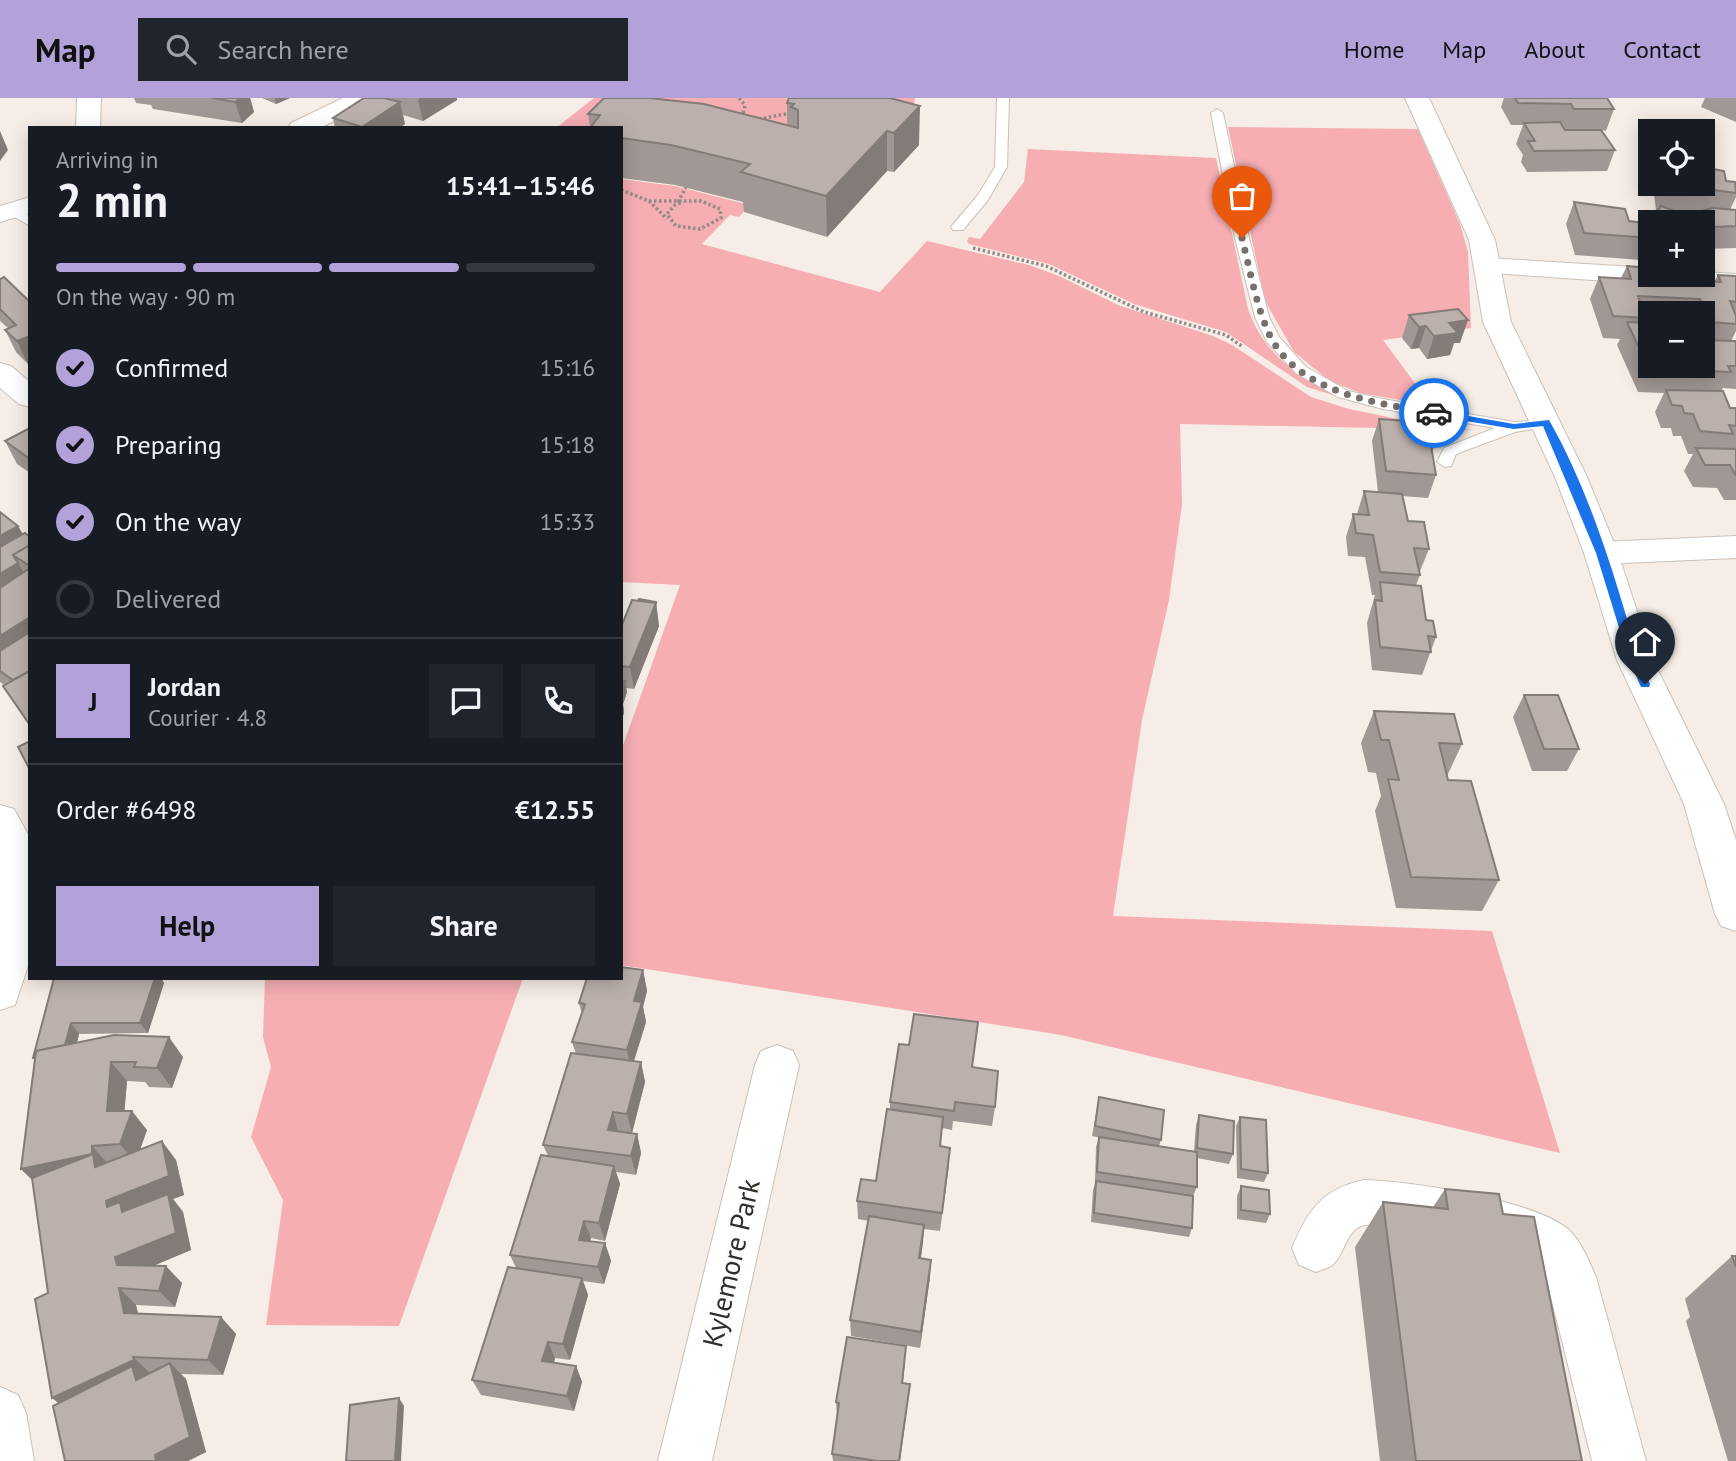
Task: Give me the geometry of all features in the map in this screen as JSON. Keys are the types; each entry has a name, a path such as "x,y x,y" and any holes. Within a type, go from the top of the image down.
{"main road":[{"path":"88,126 89,98"},
{"path":"304,126 362,98"},
{"path":"1417,98 1472,216 1488,266 1497,322 1571,477 1601,553 1635,660 1704,804 1736,914"},
{"path":"1488,266 1736,282"},
{"path":"0,372 28,396"},
{"path":"1601,553 1736,547"},
{"path":"0,820 15,849 25,884 0,992"},
{"name":"Kylemore Park","path":"685,1461 777,1065"},
{"path":"1316,1248 1333,1220 1350,1206 1373,1201 1406,1203 1518,1231 1545,1242 1561,1256 1572,1277 1619,1461"},
{"path":"0,1413 7,1461"}],"lane":[{"path":"958,227 983,197 1001,167 1003,98"},
{"path":"1217,113 1242,238 1262,317 1272,339 1288,357 1320,383 1343,394 1383,404 1514,427"},
{"path":"1445,462 1450,451 1514,427 1546,422"}],"path":[{"path":"739,98 745,105 743,114 747,118 800,113"},
{"path":"667,219 670,209 681,202 683,189 691,180"},
{"path":"623,191 649,201 701,201 715,205 722,213 721,218 712,226 696,229 678,227 649,201"},
{"path":"958,227 947,242 1046,266 1144,312 1226,335 1249,351"}],"shaded area":[{"path":"594,98 915,98 912,116 781,161 623,128 623,126 559,126"},
{"path":"1228,127 1418,129 1460,224 1468,252 1471,328 1383,340 1420,390 1418,403 1360,393 1330,381 1294,352 1265,301"},
{"path":"1028,149 1216,158 1248,309 1256,328 1267,345 1296,372 1330,391 1368,406 1307,387 1226,332 1134,304 1049,264 969,244 969,237 980,239 1024,182"},
{"path":"623,179 675,186 750,205 739,217 730,215 702,244 880,292 927,241 1029,265 1059,276 1118,305 1213,336 1232,345 1311,397 1349,409 1403,420 1473,430 1180,424 1182,504 1169,600 1142,720 1113,916 1492,931 1560,1153 1061,1035 623,965 623,745 680,585 623,582"},
{"path":"265,980 522,980 399,1326 266,1325 283,1200 251,1137 271,1067 263,1037"}],"building":[{"path":"212,98 240,98 235,102"},
{"path":"364,98 384,98 400,102 364,126 333,118"},
{"path":"604,98 649,98 704,104 798,128 798,110 791,107 794,104 787,103 789,98 890,98 920,106 894,133 887,131 826,196 741,172 750,164 671,145 623,138 623,126 592,126 600,115 588,114"},
{"path":"1515,98 1607,98 1614,109 1574,109 1571,104 1518,103"},
{"path":"1560,122 1565,130 1601,130 1615,150 1534,151 1528,141 1535,141 1524,123"},
{"path":"1715,169 1724,171 1726,181 1735,182 1736,193 1715,190"},
{"path":"1574,202 1625,209 1629,221 1638,222 1638,237 1584,233"},
{"path":"1713,208 1736,210 1736,226 1715,227 1715,210 1705,210"},
{"path":"1627,266 1638,267 1638,287 1715,287 1715,282 1721,282 1718,275 1736,276 1736,302 1730,301 1736,324 1715,322 1715,301 1700,299 1638,296 1638,318 1613,316 1599,277 1631,279"},
{"path":"4,277 28,300 28,337 17,341 5,330 16,325 0,309 0,279"},
{"path":"1458,309 1468,320 1449,323 1458,333 1434,336 1426,326 1419,327 1409,315"},
{"path":"1627,322 1638,322 1638,346"},
{"path":"1715,340 1735,341 1736,366 1728,366 1731,372 1715,371"},
{"path":"1666,390 1723,391 1730,408 1736,408 1736,426 1729,425 1733,434 1700,431 1693,414 1684,413 1682,406 1672,405"},
{"path":"1379,419 1434,423 1436,441 1430,440 1436,475 1386,471"},
{"path":"28,429 28,458 5,441"},
{"path":"1696,448 1736,449 1736,476 1730,465 1705,465"},
{"path":"1364,491 1402,494 1408,521 1424,522 1429,549 1414,548 1420,575 1380,572 1373,535 1356,533 1353,514 1369,515"},
{"path":"0,512 18,526 0,536"},
{"path":"25,533 28,535 28,546 13,555 18,563 0,574 0,547"},
{"path":"28,546 28,565 13,555"},
{"path":"28,569 28,618 0,636 0,588"},
{"path":"1380,582 1421,586 1426,620 1433,621 1436,637 1428,636 1431,652 1380,647 1375,600 1382,601"},
{"path":"632,600 656,603 630,667 623,666 623,622"},
{"path":"28,633 28,672 13,680 0,671 0,651"},
{"path":"28,672 28,722 3,686"},
{"path":"1524,695 1558,695 1579,749 1544,749"},
{"path":"1374,711 1454,714 1462,744 1439,743 1448,780 1471,781 1499,880 1411,877 1388,779 1399,780 1389,740 1381,740"},
{"path":"28,742 28,766 18,747"},
{"path":"623,967 643,970 634,1001 642,1002 627,1050 572,1042 585,1004 579,1003 586,980 623,980"},
{"path":"53,980 154,980 140,1023 71,1023 65,1045 36,1051 33,1058"},
{"path":"914,1014 978,1022 972,1067 998,1071 995,1107 955,1102 954,1111 890,1102 899,1044 909,1045"},
{"path":"114,1035 169,1037 157,1068 134,1067 136,1062 111,1062 107,1111 132,1111 120,1144 92,1146 92,1154 21,1169 36,1051"},
{"path":"571,1053 641,1062 627,1114 613,1112 608,1130 637,1134 631,1156 543,1145"},
{"path":"1099,1097 1164,1110 1161,1140 1095,1126"},
{"path":"887,1109 943,1117 940,1146 950,1148 942,1213 857,1201 861,1179 876,1181"},
{"path":"1199,1115 1234,1121 1233,1154 1197,1148"},
{"path":"1240,1117 1266,1120 1268,1173 1241,1169"},
{"path":"1099,1137 1197,1152 1197,1187 1097,1172"},
{"path":"162,1141 169,1176 106,1201 107,1207 120,1202 122,1212 168,1194 176,1233 115,1257 117,1265 166,1266 159,1291 119,1288 124,1313 221,1317 208,1360 133,1357 134,1360 52,1398 35,1299 48,1293 32,1178 93,1154 95,1167"},
{"path":"541,1155 614,1166 599,1223 584,1221 579,1240 605,1243 598,1267 510,1255"},
{"path":"1096,1181 1193,1196 1192,1228 1094,1213"},
{"path":"1241,1186 1269,1190 1270,1214 1241,1210"},
{"path":"1445,1189 1499,1194 1503,1214 1534,1217 1582,1461 1416,1461 1383,1202 1448,1209"},
{"path":"869,1216 924,1225 919,1258 931,1260 921,1332 850,1320"},
{"path":"508,1267 582,1278 563,1344 548,1342 542,1361 576,1366 567,1396 472,1380"},
{"path":"847,1337 906,1346 902,1383 910,1384 899,1461 877,1461 832,1454 839,1403 836,1402"},
{"path":"170,1363 190,1437 155,1455 156,1461 65,1461 53,1406 132,1366 136,1380"},
{"path":"399,1398 395,1461 346,1461 350,1405"}],"way so far":[{"path":"1242,238 1262,317 1272,339 1301,370 1343,394 1434,413"}],"route":[{"path":"1434,413 1514,427 1546,422 1601,553 1645,684"}]}
